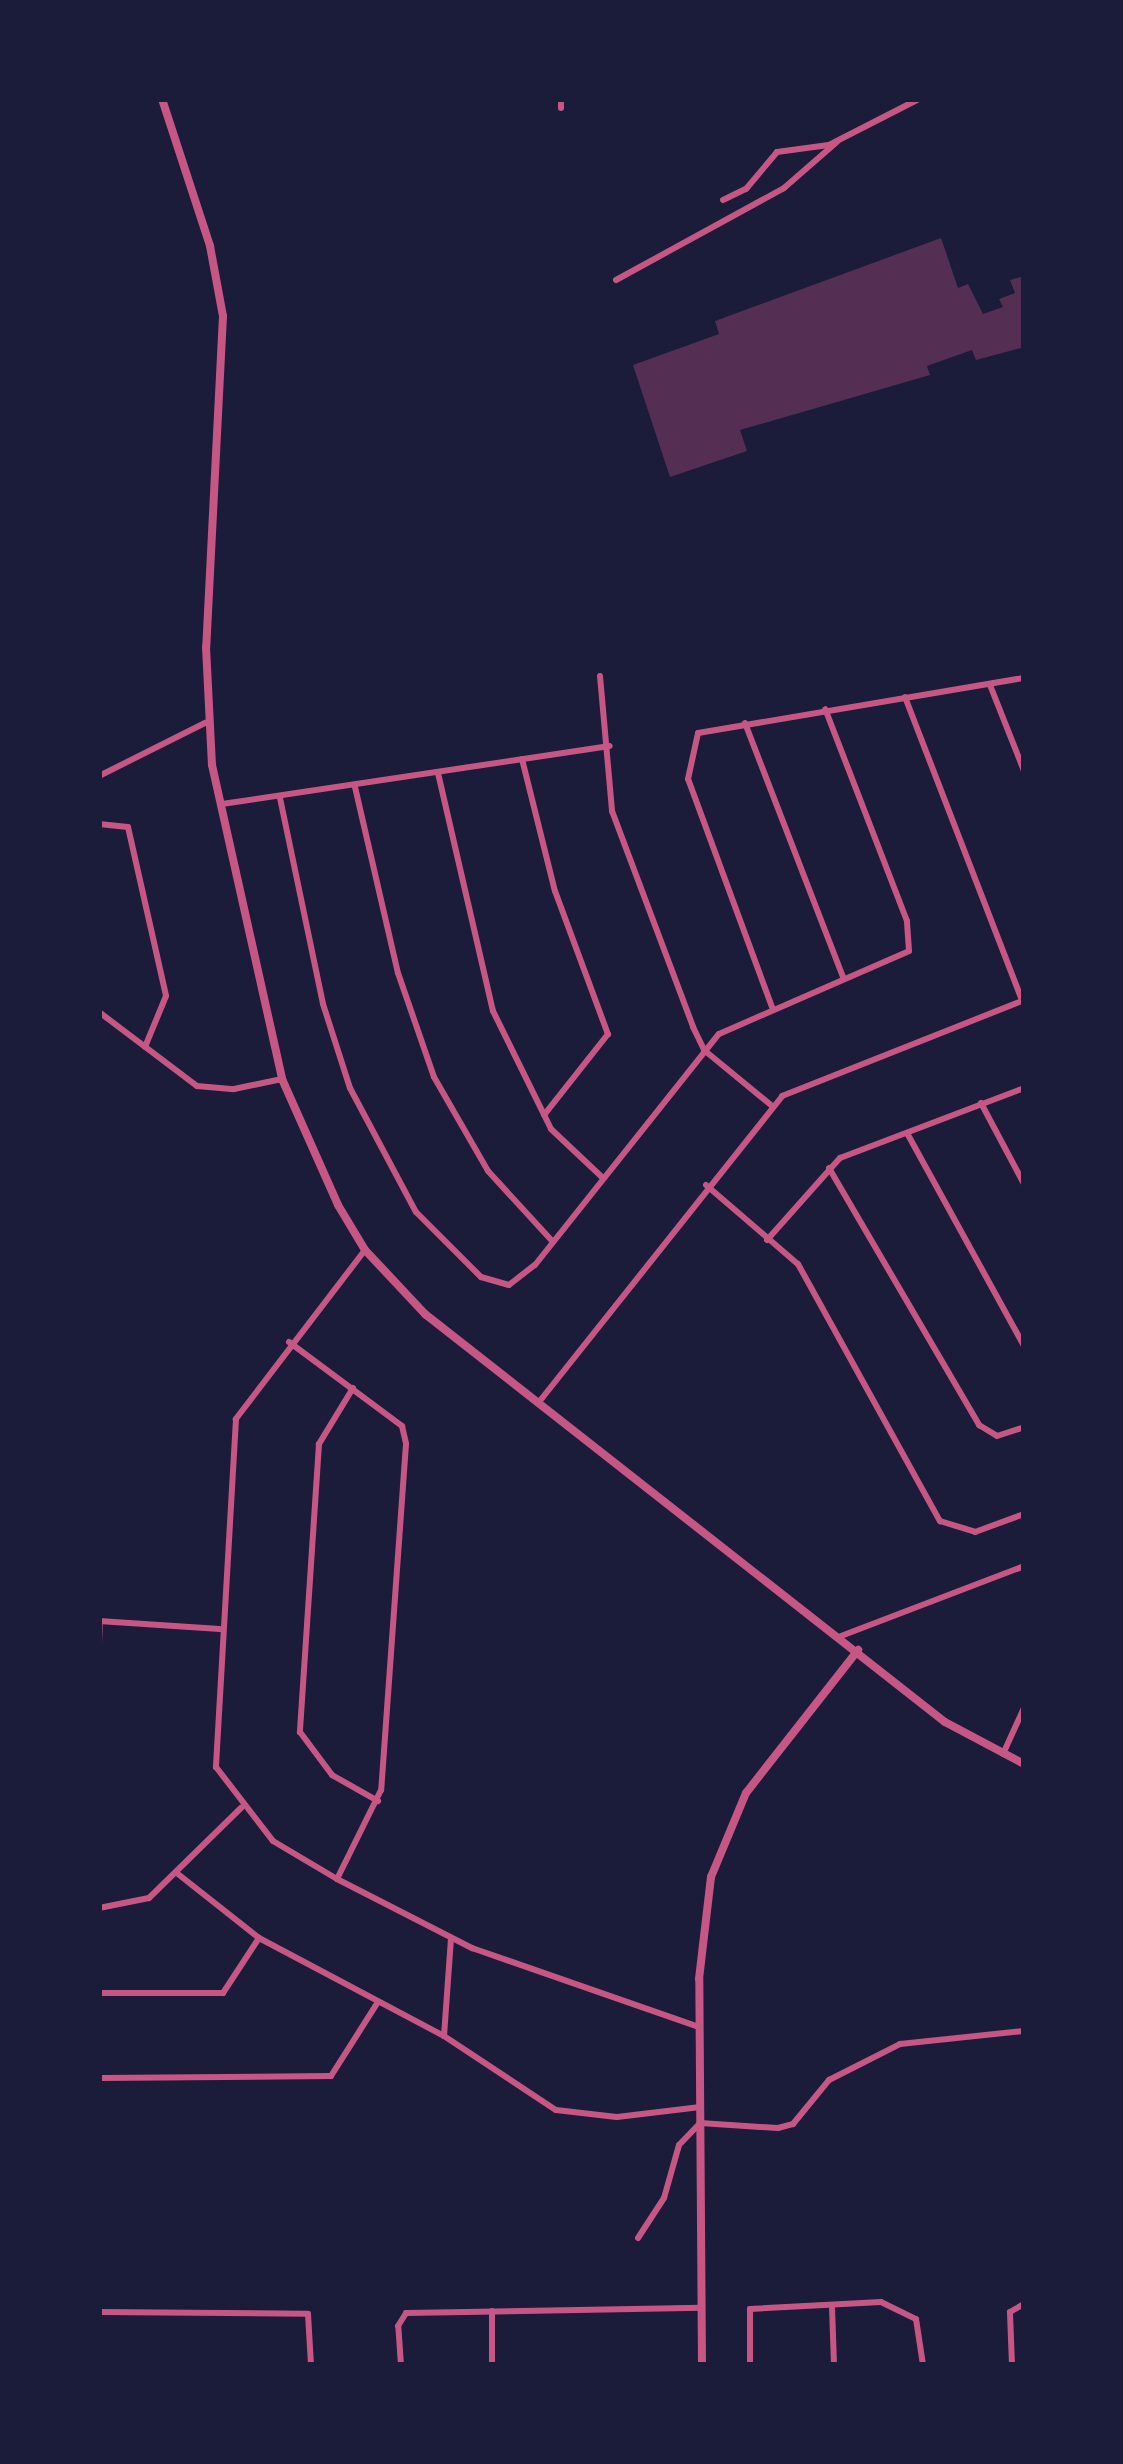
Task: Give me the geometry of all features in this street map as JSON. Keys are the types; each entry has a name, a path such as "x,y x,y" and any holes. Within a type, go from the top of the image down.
{"street":[{"path":"162,99 210,246 224,316 205,723 218,805 282,1079 313,1156 364,1250 425,1314 945,1722 1024,1764"},
{"path":"616,280 759,200 837,142 919,99"},
{"path":"723,200 752,182 778,152 837,142"},
{"path":"752,182 759,200"},
{"path":"600,676 610,746 612,811 704,1050 771,1105"},
{"path":"772,1007 688,779 698,733 1024,678"},
{"path":"989,684 1024,771"},
{"path":"539,1402 771,1105 836,1070 1023,1001 905,698"},
{"path":"280,798 341,1065 406,1198 495,1285 524,1276 704,1050 772,1007 906,954 911,937 825,710"},
{"path":"99,776 205,723"},
{"path":"744,723 843,977"},
{"path":"218,805 610,746"},
{"path":"522,760 555,892 608,1031 544,1115"},
{"path":"438,773 487,993 544,1115 603,1178"},
{"path":"356,787 398,973 434,1077 488,1171 553,1242"},
{"path":"99,824 128,827 166,996 145,1047"},
{"path":"99,1012 197,1086 234,1089 282,1079"},
{"path":"767,1240 829,1168 1024,1088"},
{"path":"981,1103 1024,1184"},
{"path":"907,1133 1024,1346"},
{"path":"829,1168 979,1425 997,1436 1024,1427"},
{"path":"706,1185 812,1286 940,1521 975,1532 1024,1514"},
{"path":"364,1250 236,1419 214,1759 241,1808 273,1841 338,1879 452,1940 699,2027"},
{"path":"290,1342 401,1426 406,1444 378,1801 338,1879"},
{"path":"353,1388 320,1444 300,1732 332,1775 378,1801"},
{"path":"841,1636 1024,1566"},
{"path":"99,1644 100,1621 220,1629"},
{"path":"703,2365 699,2027 704,1913 724,1837 746,1793 858,1650"},
{"path":"1003,1754 1024,1708"},
{"path":"99,1908 139,1904 178,1874 241,1808"},
{"path":"178,1874 259,1938 444,2036 563,2113 617,2117 700,2108"},
{"path":"99,1993 223,1993 259,1938"},
{"path":"444,2036 452,1940"},
{"path":"99,2078 331,2076 378,2002"},
{"path":"700,2122 778,2128 793,2124 829,2080 900,2044 1024,2031"},
{"path":"638,2238 664,2198 680,2145 700,2122"},
{"path":"750,2365 750,2309 889,2303 912,2314 922,2365"},
{"path":"1012,2365 1010,2312 1024,2304"},
{"path":"832,2307 833,2365"},
{"path":"401,2365 398,2326 406,2313 702,2308"},
{"path":"492,2311 492,2365"},
{"path":"99,2312 308,2314 311,2365"}],"building":[{"path":"941,238 958,288 968,284 983,314 1003,307 999,299 1015,293 1010,280 1024,276 1024,347 976,360 972,350 927,366 930,375 740,430 747,451 670,477 633,365 719,334 715,321"}]}
